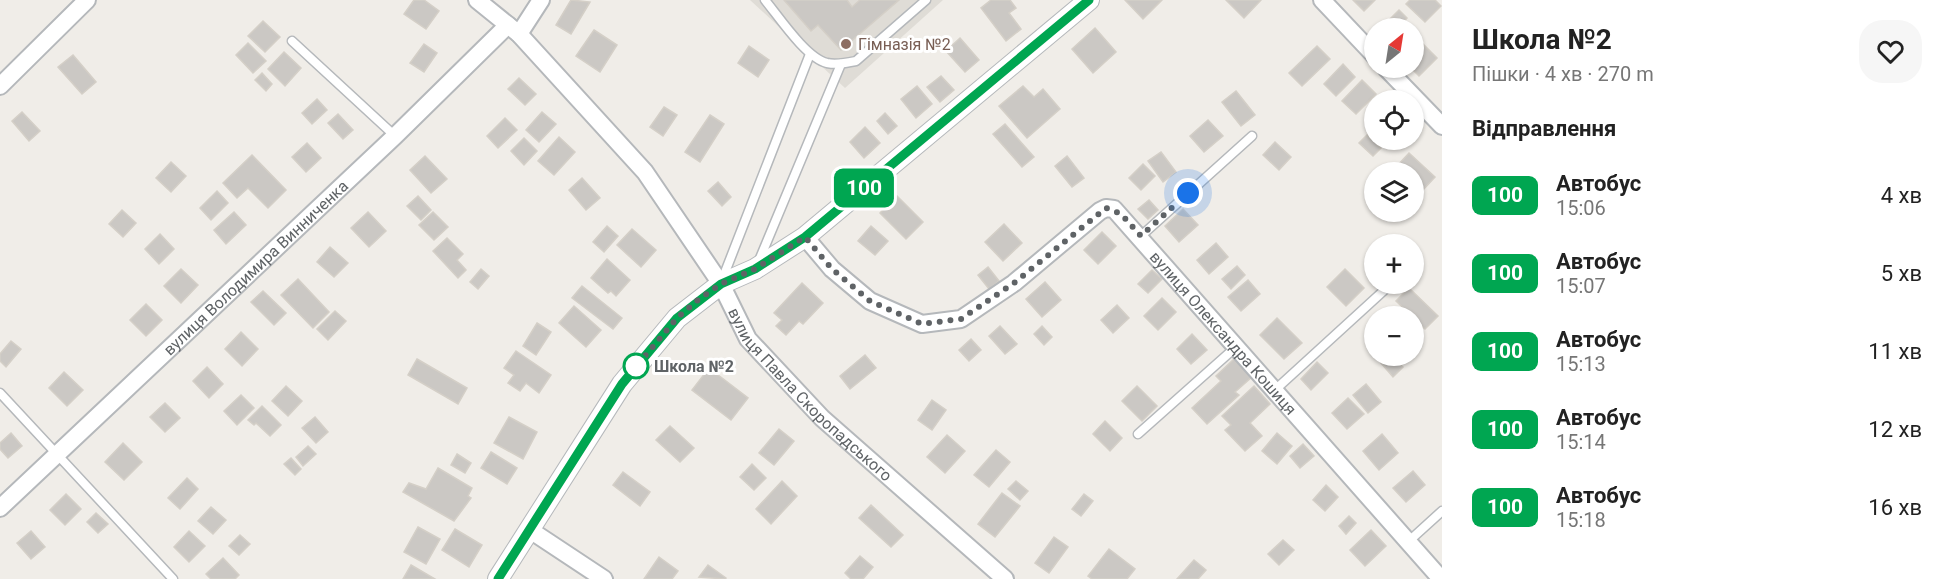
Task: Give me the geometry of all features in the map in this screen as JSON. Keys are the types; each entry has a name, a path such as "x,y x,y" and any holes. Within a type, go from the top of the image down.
{"street":[{"path":"0,86 87,0"},
{"name":"вулиця Павла Скоропадського","path":"477,0 514,29 645,172 721,284 748,339 822,418 1005,579"},
{"name":"вулиця Володимира Винниченка","path":"0,508 395,136 514,29 541,0"},
{"path":"1322,0 1364,44"},
{"path":"498,579 622,384 677,318 721,284 755,269 805,237 1079,5"},
{"path":"1396,78 1442,126"},
{"name":"вулиця Олександра Кошиця","path":"805,237 832,269 870,301 922,324 961,319 1014,283 1106,208 1121,214 1442,579"},
{"path":"530,530 604,579"}],"lane":[{"path":"765,0 810,54 826,63 841,64 856,61 926,0"},
{"path":"292,41 395,136"},
{"path":"721,284 810,54"},
{"path":"755,269 841,64"},
{"path":"1141,236 1252,136"},
{"path":"1276,389 1379,294"},
{"path":"1138,434 1238,346"},
{"path":"0,393 173,579"},
{"path":"1408,541 1442,511"}],"shaded area":[{"name":"Гімназія №2","path":"750,0 943,0 845,88"}],"building":[{"path":"414,0 424,0 439,11 426,29 404,14"},
{"path":"571,0 590,2 571,34 556,25"},
{"path":"784,0 847,0 852,7 860,0 899,0 841,50 818,25 811,31"},
{"path":"991,0 1010,0 1016,8 1009,13 1021,29 1006,41 981,8"},
{"path":"1125,0 1162,0 1143,19"},
{"path":"1226,0 1261,0 1244,18"},
{"path":"1353,0 1375,0 1364,11"},
{"path":"1410,0 1435,0 1441,6 1425,22 1424,18 1421,18 1406,4"},
{"path":"1399,10 1407,18 1391,18"},
{"path":"263,21 280,37 265,52 248,36"},
{"path":"1095,28 1116,52 1093,73 1072,49"},
{"path":"594,30 617,45 600,72 576,56"},
{"path":"960,38 979,60 965,72 946,51"},
{"path":"248,43 266,61 253,73 236,55"},
{"path":"424,44 437,53 424,72 410,63"},
{"path":"1424,45 1437,58 1424,71"},
{"path":"749,46 769,60 758,77 738,63"},
{"path":"1317,46 1330,59 1302,86 1289,73"},
{"path":"284,52 301,68 285,86 268,69"},
{"path":"73,55 96,82 82,94 58,67"},
{"path":"1343,64 1355,77 1336,96 1324,84"},
{"path":"262,73 272,84 266,91 255,80"},
{"path":"941,76 954,90 940,102 927,87"},
{"path":"519,78 536,94 525,105 508,89"},
{"path":"1362,80 1372,90 1364,90 1364,106 1356,114 1342,101"},
{"path":"917,86 932,104 916,118 901,99"},
{"path":"1023,86 1034,97 1043,89 1060,109 1027,138 999,106"},
{"path":"1236,91 1255,115 1241,126 1222,102"},
{"path":"317,99 327,110 312,124 302,113"},
{"path":"664,107 677,115 663,136 650,127"},
{"path":"22,112 40,131 29,141 12,121"},
{"path":"542,112 556,124 539,142 526,130"},
{"path":"885,113 897,126 888,134 877,121"},
{"path":"338,114 353,130 343,139 328,123"},
{"path":"710,115 724,124 700,162 685,152"},
{"path":"505,118 517,130 498,148 487,136"},
{"path":"1208,120 1223,136 1204,152 1190,136"},
{"path":"1005,124 1034,157 1022,167 993,134"},
{"path":"865,127 880,143 864,158 850,142"},
{"path":"559,137 575,152 554,175 538,161"},
{"path":"524,138 537,151 524,165 511,151"},
{"path":"1364,138 1364,148 1359,143"},
{"path":"1275,142 1291,157 1279,170 1263,155"},
{"path":"307,143 321,158 306,172 292,157"},
{"path":"1367,150 1379,150 1373,156"},
{"path":"1161,152 1176,172 1163,182 1148,161"},
{"path":"1409,153 1419,162 1401,162"},
{"path":"252,155 286,190 268,208 248,188 237,198 223,183"},
{"path":"425,156 447,179 431,193 410,170"},
{"path":"1067,156 1084,178 1072,187 1055,166"},
{"path":"171,162 186,176 171,192 156,178"},
{"path":"1143,164 1155,176 1141,190 1129,178"},
{"path":"1424,167 1435,177 1424,189"},
{"path":"582,178 600,198 586,210 569,190"},
{"path":"718,182 731,197 722,206 708,191"},
{"path":"217,191 228,203 211,220 200,208"},
{"path":"418,196 431,210 421,220 407,206"},
{"path":"897,196 923,222 906,239 880,213"},
{"path":"1149,200 1158,210 1148,219 1138,209"},
{"path":"1183,209 1198,225 1179,242 1165,226"},
{"path":"122,210 136,223 123,237 109,224"},
{"path":"234,212 246,225 226,244 214,230"},
{"path":"368,212 386,231 369,247 351,228"},
{"path":"433,212 448,227 434,240 419,225"},
{"path":"1004,224 1022,243 1003,261 985,242"},
{"path":"607,226 618,236 604,252 593,242"},
{"path":"871,226 888,241 875,255 858,241"},
{"path":"632,229 656,250 641,267 617,245"},
{"path":"1102,232 1116,246 1098,264 1084,250"},
{"path":"160,234 174,249 159,264 145,249"},
{"path":"447,238 463,254 457,260 466,270 458,278 433,251"},
{"path":"1216,243 1228,257 1209,274 1197,260"},
{"path":"330,247 348,263 334,277 317,262"},
{"path":"607,259 630,280 616,296 611,291 608,293 591,278"},
{"path":"1237,266 1245,275 1231,289 1222,279"},
{"path":"988,267 999,281 989,289 978,275"},
{"path":"181,269 198,285 181,303 164,286"},
{"path":"481,269 489,276 478,289 470,282"},
{"path":"1345,269 1364,288 1346,306 1327,287"},
{"path":"1152,270 1162,279 1148,293 1138,284"},
{"path":"298,279 329,312 313,328 281,295"},
{"path":"1248,280 1260,294 1241,311 1228,297"},
{"path":"1045,282 1061,300 1042,317 1026,299"},
{"path":"802,283 823,303 803,324 799,321 786,335 776,326 782,320 774,313"},
{"path":"582,286 622,318 613,329 572,298"},
{"path":"263,291 286,313 274,325 251,302"},
{"path":"1403,294 1415,294 1438,316 1425,329 1424,306 1401,306 1396,301"},
{"path":"1162,298 1176,312 1158,330 1144,316"},
{"path":"146,304 162,320 146,336 130,320"},
{"path":"1117,305 1129,318 1113,333 1101,320"},
{"path":"574,306 601,330 586,347 559,323"},
{"path":"335,311 346,321 328,340 317,329"},
{"path":"1277,318 1302,343 1284,359 1260,335"},
{"path":"537,323 551,332 536,355 523,346"},
{"path":"1000,326 1017,344 1005,354 989,336"},
{"path":"1042,326 1052,337 1044,345 1034,334"},
{"path":"241,332 258,349 242,366 225,349"},
{"path":"1192,334 1207,350 1191,364 1177,349"},
{"path":"971,339 981,350 969,361 959,350"},
{"path":"11,341 21,349 6,367 0,361 0,354"},
{"path":"516,351 551,375 539,393 526,383 520,391 508,383 514,375 504,368"},
{"path":"865,355 876,368 850,389 840,376"},
{"path":"1235,358 1252,377 1235,392 1239,395 1207,424 1192,408 1221,381 1216,376"},
{"path":"417,359 467,388 458,404 408,375"},
{"path":"1317,362 1328,373 1311,390 1301,379"},
{"path":"1384,366 1403,367 1393,377"},
{"path":"207,367 223,384 209,398 193,381"},
{"path":"709,368 748,398 731,420 692,390"},
{"path":"64,372 83,390 67,406 49,388"},
{"path":"1366,384 1381,402 1368,413 1353,395"},
{"path":"286,386 302,401 288,416 272,401"},
{"path":"1137,386 1157,406 1142,421 1122,401"},
{"path":"1254,386 1270,404 1250,423 1262,436 1245,451 1225,430 1231,425 1222,416"},
{"path":"241,395 254,408 237,425 224,411"},
{"path":"1348,398 1364,414 1347,429 1332,413"},
{"path":"932,400 946,410 932,430 918,420"},
{"path":"165,403 180,418 165,432 150,417"},
{"path":"262,406 281,425 270,436 256,423 254,425 248,420"},
{"path":"315,417 328,432 316,443 302,428"},
{"path":"509,417 537,432 523,459 494,443"},
{"path":"1105,421 1122,438 1110,451 1093,434"},
{"path":"670,426 694,448 680,462 656,440"},
{"path":"779,429 794,441 774,465 759,453"},
{"path":"11,433 22,446 8,458 0,449 0,443"},
{"path":"1277,433 1292,446 1277,464 1262,451"},
{"path":"1382,434 1398,453 1379,470 1363,451"},
{"path":"947,435 965,451 945,473 927,457"},
{"path":"123,443 142,462 124,480 105,462"},
{"path":"1303,444 1314,456 1300,468 1290,456"},
{"path":"308,446 316,454 303,466 296,457"},
{"path":"996,450 1010,462 989,487 974,475"},
{"path":"491,452 517,468 507,484 481,468"},
{"path":"457,454 471,463 465,473 451,465"},
{"path":"291,458 301,469 295,475 284,464"},
{"path":"752,464 766,478 754,490 740,477"},
{"path":"438,468 472,488 468,496 471,498 454,521 403,492 409,483 426,489"},
{"path":"1413,471 1425,485 1406,502 1393,488"},
{"path":"623,472 650,492 640,506 613,485"},
{"path":"187,478 198,489 180,509 168,498"},
{"path":"782,481 797,496 771,524 756,509"},
{"path":"1016,481 1028,491 1020,500 1008,489"},
{"path":"1326,485 1338,497 1325,511 1313,500"},
{"path":"1002,493 1020,506 995,537 978,524"},
{"path":"66,494 81,509 65,525 50,510"},
{"path":"1084,494 1093,501 1081,516 1072,509"},
{"path":"871,505 903,535 891,547 859,518"},
{"path":"211,507 226,520 213,534 198,521"},
{"path":"96,513 108,524 98,533 87,522"},
{"path":"1349,516 1356,523 1346,534 1339,526"},
{"path":"418,527 440,539 426,564 404,552"},
{"path":"455,529 482,545 469,567 442,550"},
{"path":"1371,530 1386,546 1365,566 1350,550"},
{"path":"31,531 45,547 31,559 17,543"},
{"path":"189,531 205,546 189,562 174,547"},
{"path":"240,535 250,544 239,555 229,546"},
{"path":"1054,537 1068,547 1049,573 1035,563"},
{"path":"1283,540 1294,550 1279,565 1268,554"},
{"path":"1109,549 1135,569 1127,579 1092,579 1088,576"},
{"path":"860,556 873,567 863,579 851,579 845,573"},
{"path":"659,557 678,571 672,579 644,579"},
{"path":"223,558 239,575 235,579 211,579 206,574"},
{"path":"1194,560 1206,570 1198,579 1177,579"},
{"path":"411,565 435,579 403,579"},
{"path":"708,565 726,578 699,577"}],"bus line":[{"name":"100","path":"498,579 622,384 677,318 721,284 755,269 805,237 1089,0"}],"place":[{"name":"Гімназія №2","path":"846,44"},
{"name":"Школа №2","path":"636,366"}],"route":[{"path":"636,366 634,369 677,318 699,299 721,284 755,269 805,237 832,269 870,301 922,324 961,319 1014,283 1106,208 1114,209 1121,214 1141,236 1188,193"}]}
